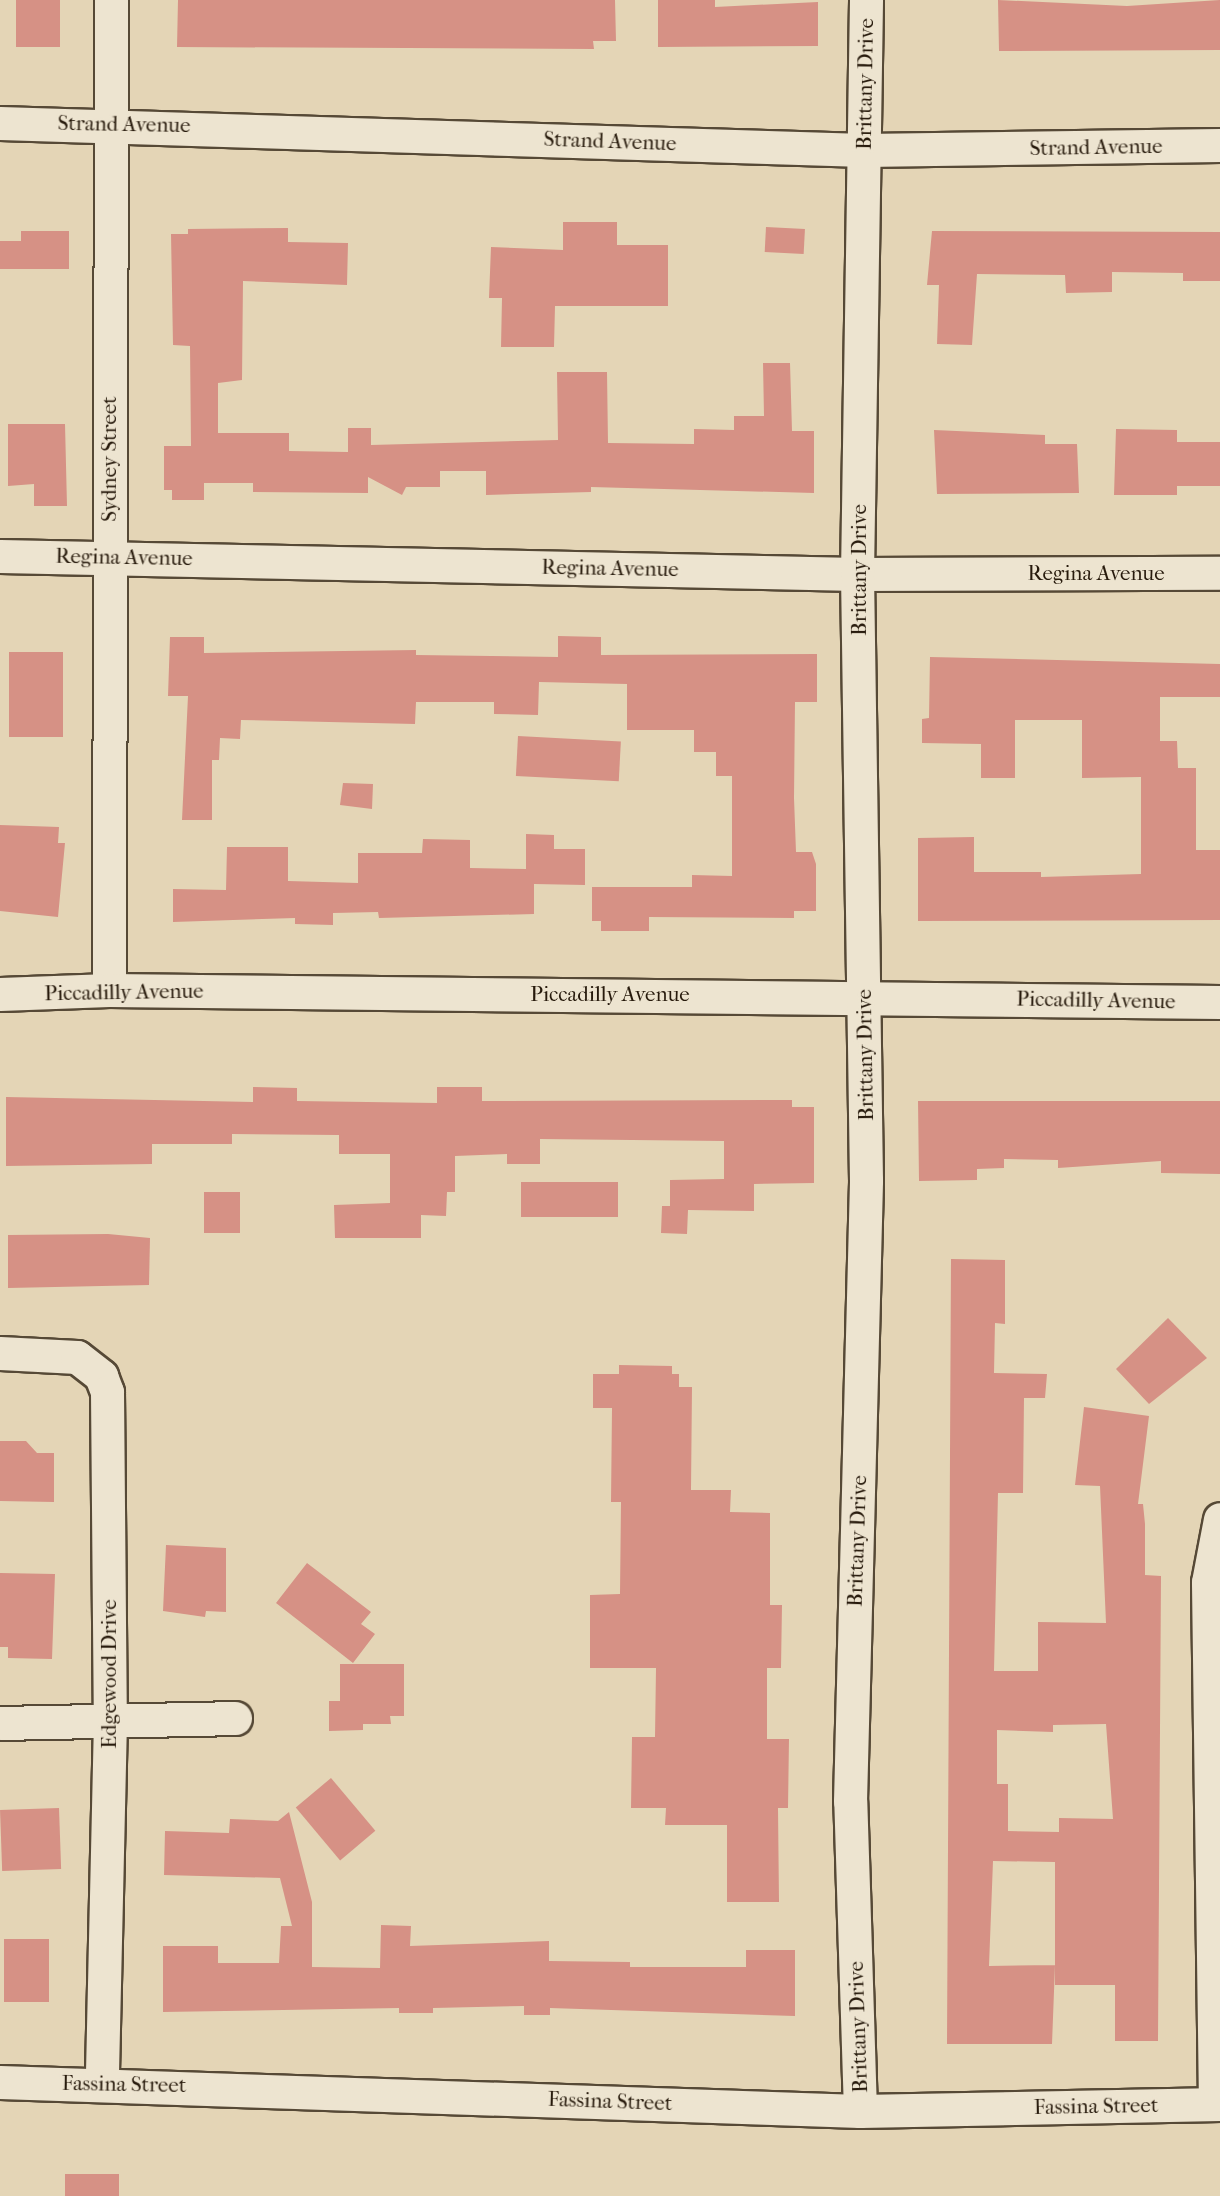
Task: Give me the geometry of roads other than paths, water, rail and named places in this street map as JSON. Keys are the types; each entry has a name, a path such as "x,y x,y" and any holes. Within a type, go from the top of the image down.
{"street":[{"name":"Sydney Street","path":"109,990 111,0"},
{"name":"Brittany Drive","path":"860,2111 850,1801 866,1180 857,574 866,0"},
{"name":"Strand Avenue","path":"0,123 110,122 864,150 1220,145"},
{"name":"Regina Avenue","path":"0,556 109,555 857,574 1220,573"},
{"name":"Piccadilly Avenue","path":"0,994 109,990 865,996 1220,1002"},
{"name":"Edgewood Drive","path":"0,1353 77,1357 101,1376 107,1392 110,1720 102,2082"},
{"path":"1217,2104 1208,1582 1220,1519"},
{"path":"0,1723 235,1718"},
{"name":"Fassina Street","path":"0,2082 102,2082 860,2111 1217,2104"}]}
